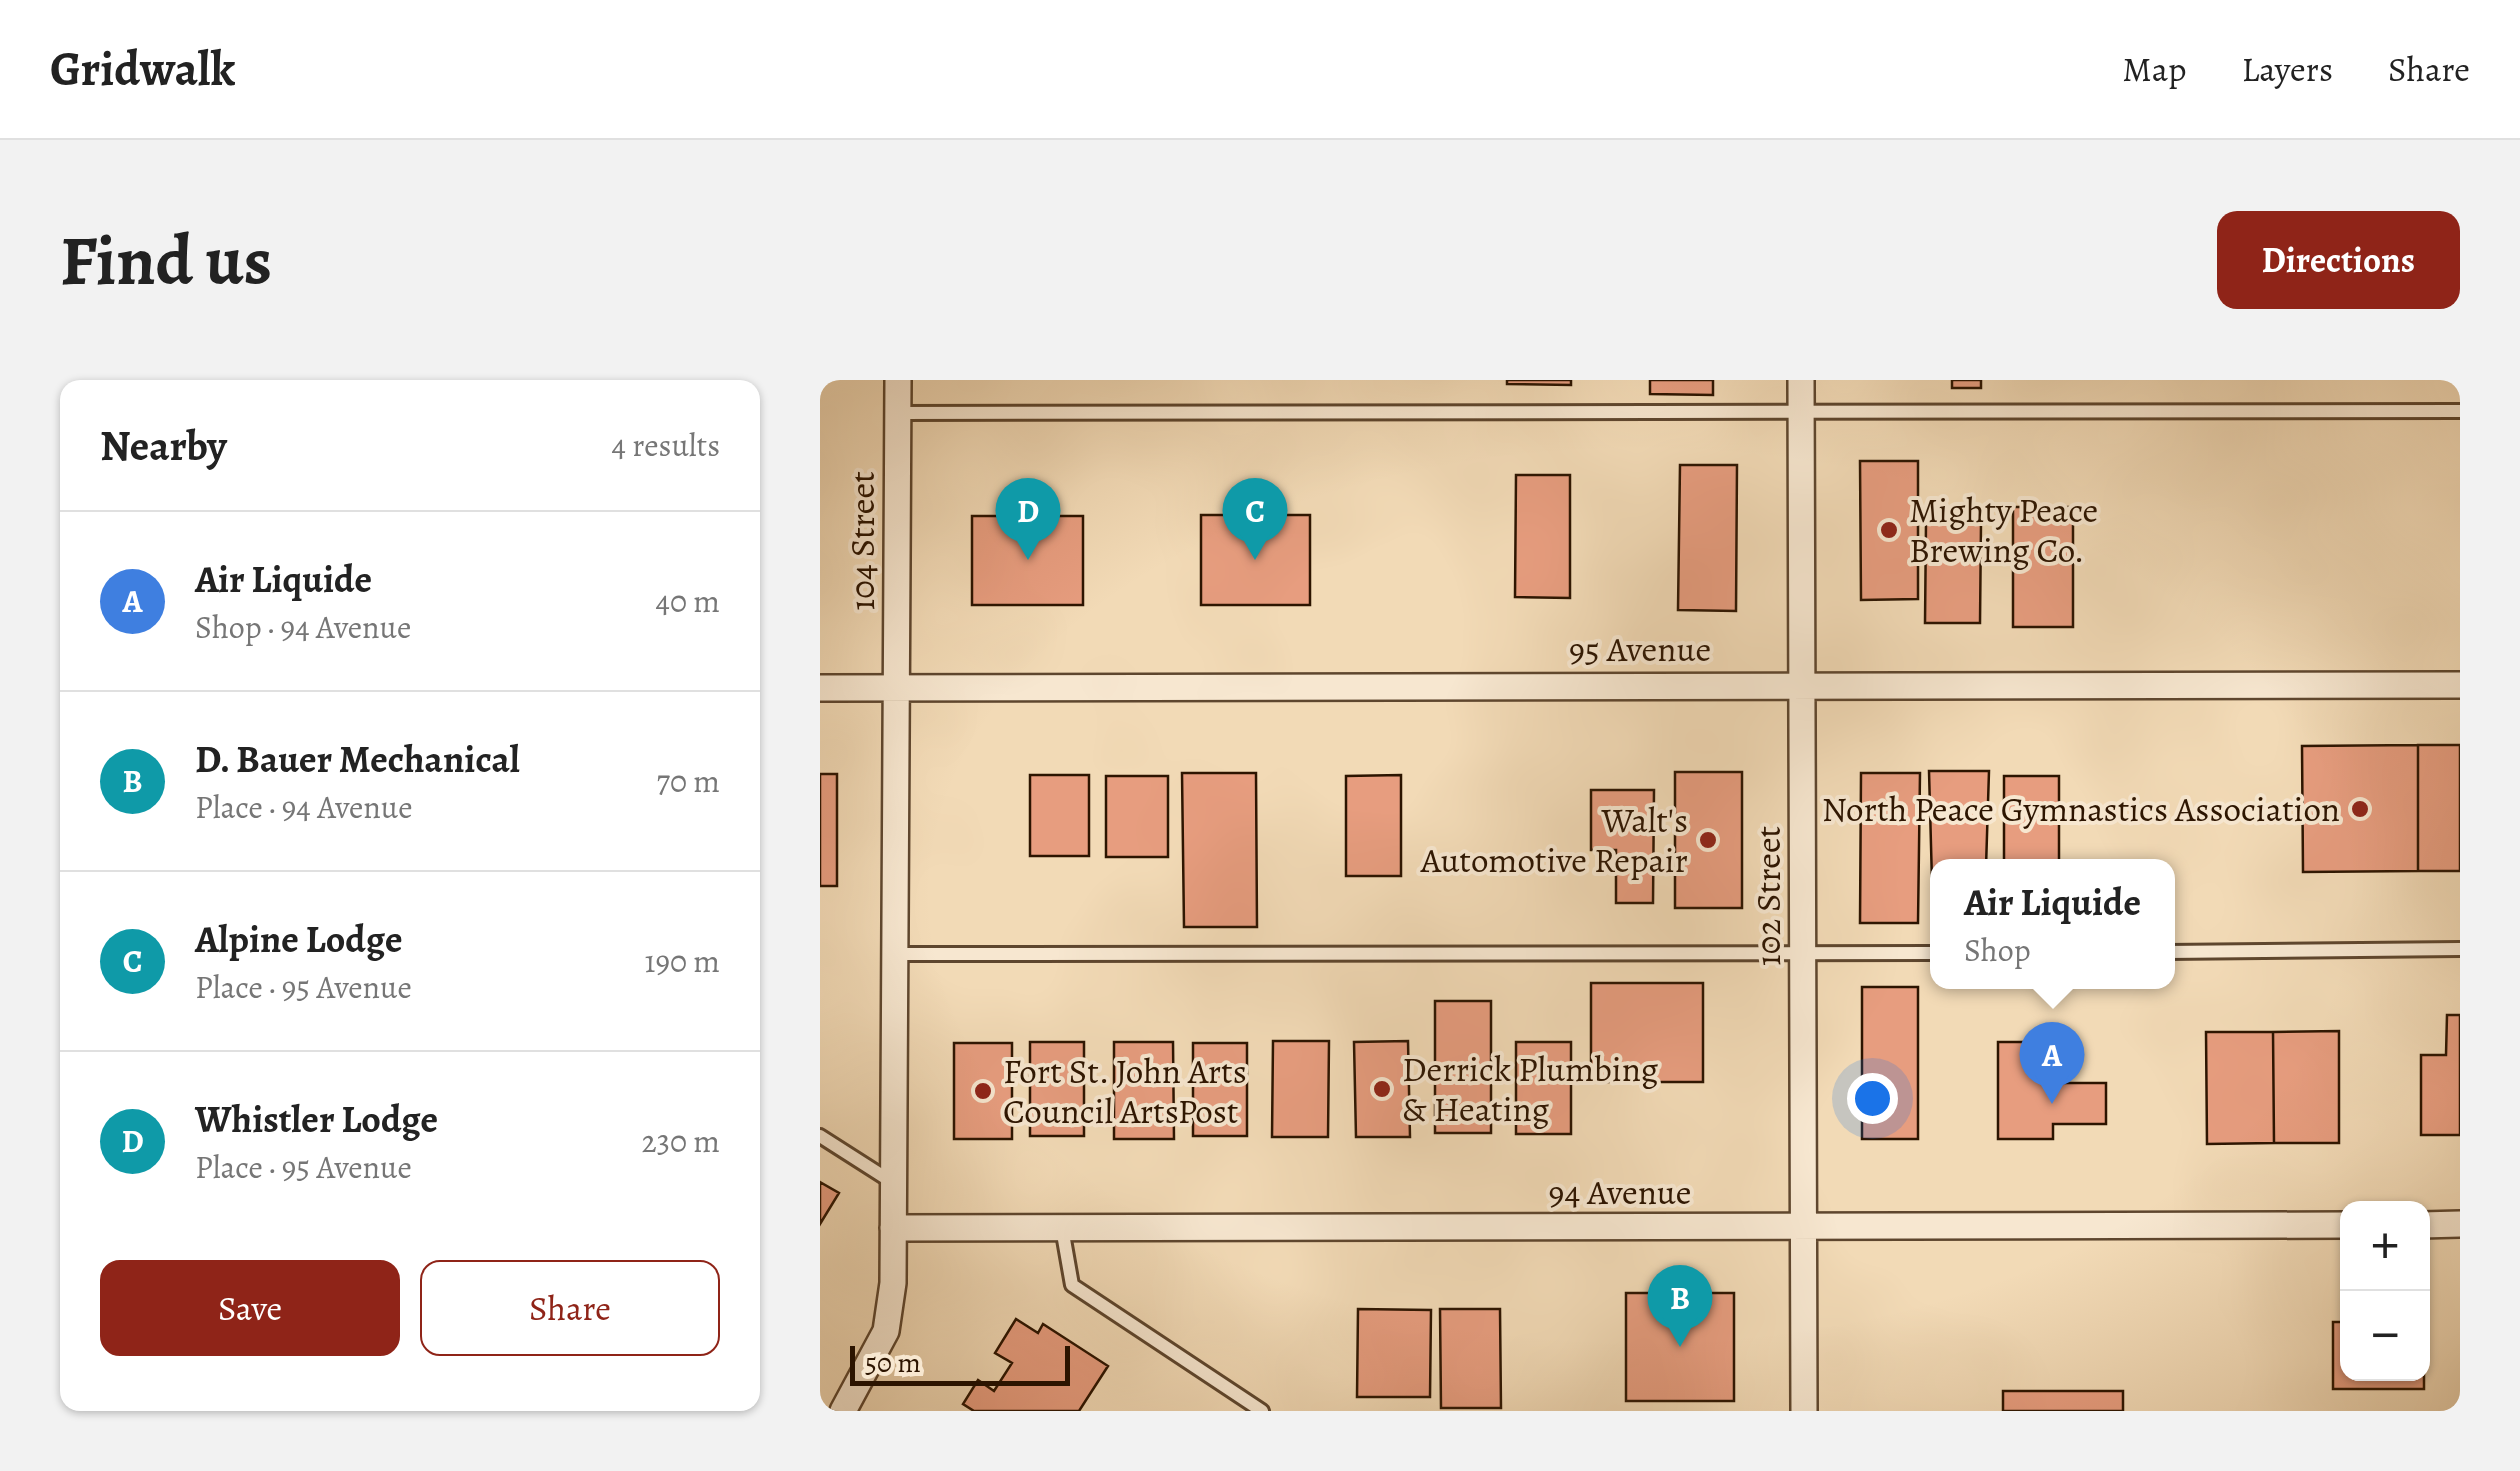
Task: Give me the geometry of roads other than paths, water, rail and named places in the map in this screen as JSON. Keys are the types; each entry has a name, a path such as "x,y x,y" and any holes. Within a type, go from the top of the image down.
{"street":[{"name":"104 Street","path":"843,1411 886,1331 893,1228 898,380"},
{"name":"102 Street","path":"1801,380 1804,1411"},
{"name":"95 Avenue","path":"820,688 2460,685"},
{"path":"2430,1224 2460,1224"},
{"name":"94 Avenue","path":"893,1228 2340,1225"}],"lane":[{"path":"898,414 2460,411"},
{"path":"2175,952 2460,950"},
{"path":"895,954 1930,953"},
{"path":"820,1136 894,1183"},
{"path":"1062,1228 1072,1285 1262,1411"}],"place":[{"name":"Mighty Peace Brewing Co.","path":"1889,530"},
{"name":"Whistler Lodge","path":"1028,560"},
{"name":"Alpine Lodge","path":"1255,560"},
{"name":"North Peace Gymnastics Association","path":"2360,809"},
{"name":"Walt's Automotive Repair","path":"1708,840"},
{"name":"Derrick Plumbing & Heating","path":"1382,1089"},
{"name":"Fort St. John Arts Council ArtsPost","path":"983,1091"},
{"name":"Air Liquide","path":"2052,1104"},
{"name":"D. Bauer Mechanical","path":"1680,1347"}]}
